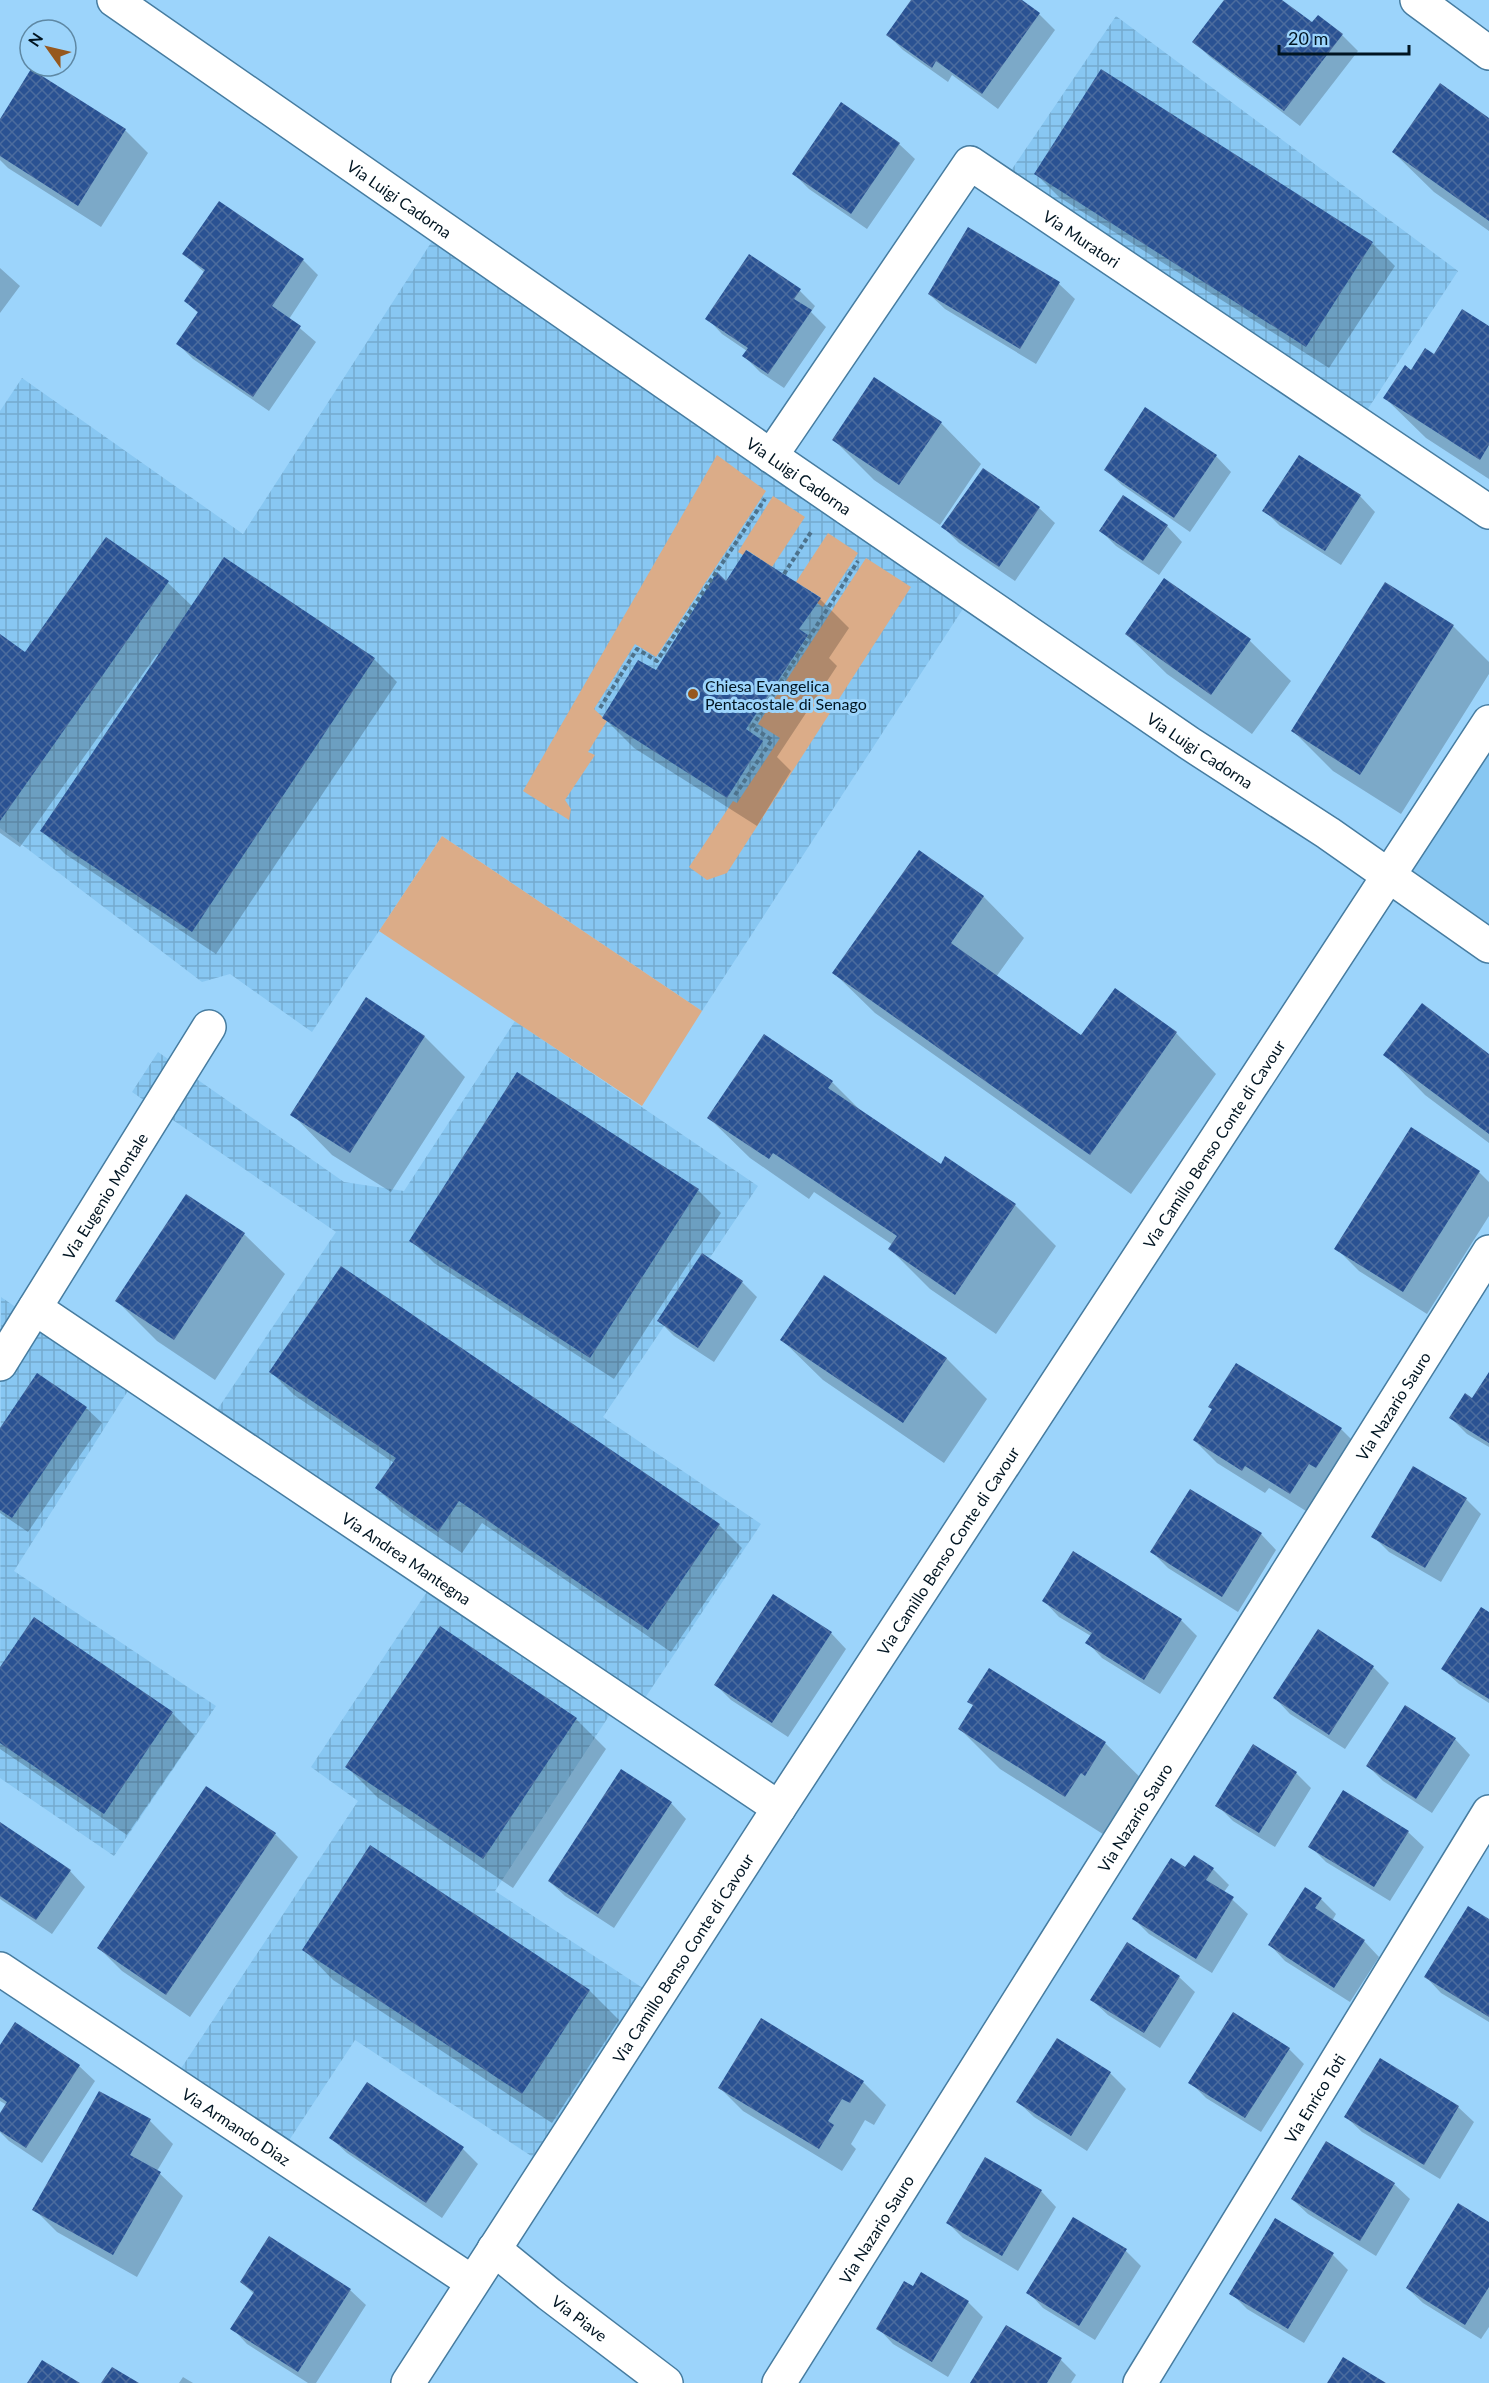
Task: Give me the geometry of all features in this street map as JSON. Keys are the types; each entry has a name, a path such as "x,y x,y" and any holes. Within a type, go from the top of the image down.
{"street":[{"name":"Via Luigi Cadorna","path":"114,0 771,456 1179,736 1389,875 1489,946"},
{"path":"1417,0 1489,53"},
{"name":"Via Muratori","path":"771,456 970,163 1489,512"},
{"name":"Via Camillo Benso Conte di Cavour","path":"408,2383 779,1808 1489,722"},
{"name":"Via Eugenio Montale","path":"0,1364 209,1027"},
{"name":"Via Nazario Sauro","path":"779,2383 1489,1252"},
{"name":"Via Andrea Mantegna","path":"34,1308 779,1808"},
{"name":"Via Enrico Toti","path":"1140,2383 1489,1812"},
{"name":"Via Armando Diaz","path":"0,1969 472,2283"},
{"name":"Via Piave","path":"494,2249 666,2383"}],"path":[{"path":"600,708 637,649 657,661 769,493"},
{"path":"735,795 772,740 752,728 861,556"}],"shaded area":[{"path":"1116,16 1458,271 1358,424 993,197"},
{"path":"436,235 968,601 702,1011 442,836 312,1032 230,974 202,982 0,828 0,411 22,378 243,534"},
{"path":"717,455 766,491 656,657 635,644 594,709 607,721 588,752 595,755 565,800 571,809 569,820 523,791"},
{"path":"773,496 805,517 772,567 747,550 743,555 738,552"},
{"path":"828,533 858,553 823,607 817,603 820,597 796,582"},
{"path":"866,558 911,587 727,873 707,880 689,867 733,801 737,803 780,738 758,724"},
{"path":"1489,742 1489,945 1400,877"},
{"path":"442,836 702,1011 642,1106 379,931"},
{"path":"515,1021 758,1186 603,1417 761,1524 637,1710 620,1699 495,1891 658,1998 548,2167 355,2040 284,2148 176,2076 358,1801 311,1767 438,1575 211,1419 336,1232 132,1092 158,1052 344,1182 404,1191"},
{"path":"1,1297 131,1386 14,1571 216,1706 114,1856 0,1778"}],"building":[{"path":"911,0 1022,0 1040,13 982,94 936,61 932,68 886,35"},
{"path":"1224,0 1282,0 1312,22 1318,15 1343,34 1284,111 1192,42"},
{"path":"1101,69 1373,242 1306,347 1034,174"},
{"path":"25,78 45,78 126,129 78,206 0,156 0,119"},
{"path":"1440,83 1489,118 1489,221 1392,152"},
{"path":"841,102 900,143 851,214 792,174"},
{"path":"219,201 304,259 272,306 301,326 253,397 176,344 198,312 184,301 205,270 182,254"},
{"path":"968,227 1060,282 1020,349 928,294"},
{"path":"749,254 801,289 794,299 812,310 768,374 742,356 748,348 705,319"},
{"path":"1462,309 1489,326 1489,445 1480,460 1383,398 1405,365 1411,370 1425,348 1434,354"},
{"path":"874,377 942,422 899,485 832,440"},
{"path":"1145,407 1217,455 1174,518 1104,470"},
{"path":"1299,455 1361,495 1325,551 1262,511"},
{"path":"983,468 1040,507 999,567 941,527"},
{"path":"1123,495 1168,525 1143,561 1099,531"},
{"path":"106,537 169,581 0,821 0,634 25,652"},
{"name":"Chiesa Evangelica Pentacostale di Senago","path":"746,550 821,598 799,629 808,635 746,729 763,741 727,798 602,718 638,660 656,670 717,572 726,581"},
{"path":"224,557 375,658 192,932 40,831"},
{"path":"1164,578 1251,639 1211,695 1125,634"},
{"path":"1385,582 1454,625 1360,775 1291,731"},
{"path":"919,850 984,896 951,943 1081,1035 1115,988 1177,1032 1090,1155 832,973"},
{"path":"366,997 425,1036 350,1153 290,1115"},
{"path":"1422,1003 1489,1054 1489,1134 1383,1055"},
{"path":"764,1034 833,1081 828,1088 941,1164 945,1156 1016,1204 955,1295 888,1249 897,1236 773,1153 769,1159 707,1118"},
{"path":"517,1072 699,1189 590,1358 409,1241"},
{"path":"1411,1127 1480,1171 1403,1292 1334,1249"},
{"path":"186,1194 245,1233 174,1340 115,1301"},
{"path":"702,1253 743,1281 698,1348 657,1321"},
{"path":"341,1266 720,1524 648,1630 459,1501 438,1532 375,1488 396,1458 269,1372"},
{"path":"824,1275 947,1358 903,1423 780,1340"},
{"path":"1236,1363 1342,1428 1316,1468 1309,1464 1290,1494 1245,1466 1242,1471 1193,1440 1212,1409 1208,1407"},
{"path":"1489,1372 1489,1443 1449,1418 1465,1393 1472,1398"},
{"path":"37,1373 87,1407 12,1518 0,1510 0,1428"},
{"path":"1413,1466 1467,1498 1425,1568 1371,1537"},
{"path":"1190,1489 1262,1533 1222,1597 1150,1552"},
{"path":"1073,1551 1182,1619 1144,1680 1085,1643 1092,1633 1042,1601"},
{"path":"773,1594 832,1632 772,1723 714,1685"},
{"path":"1481,1607 1489,1612 1489,1699 1441,1669"},
{"path":"34,1617 173,1712 104,1814 0,1743 0,1667"},
{"path":"440,1626 577,1718 483,1859 345,1767"},
{"path":"1318,1629 1374,1666 1329,1735 1273,1698"},
{"path":"989,1668 1106,1742 1085,1776 1081,1773 1065,1797 958,1729 973,1705 967,1702"},
{"path":"1405,1705 1456,1738 1416,1799 1366,1766"},
{"path":"1253,1744 1297,1772 1259,1833 1215,1806"},
{"path":"621,1769 672,1802 598,1914 548,1881"},
{"path":"206,1786 276,1833 166,1995 97,1948"},
{"path":"1343,1790 1409,1831 1374,1887 1308,1847"},
{"path":"0,1822 71,1870 36,1920 0,1896"},
{"path":"370,1845 590,1990 522,2094 302,1950"},
{"path":"1194,1855 1214,1868 1206,1880 1234,1897 1196,1959 1132,1919 1171,1858 1185,1867"},
{"path":"1305,1887 1322,1898 1315,1908 1365,1940 1334,1988 1268,1945"},
{"path":"1468,1906 1489,1919 1489,2017 1424,1977"},
{"path":"1127,1942 1180,1976 1144,2033 1090,2000"},
{"path":"1233,2012 1290,2048 1245,2118 1188,2083"},
{"path":"761,2018 864,2081 850,2103 842,2099 828,2121 834,2125 819,2149 718,2088"},
{"path":"15,2022 80,2065 26,2148 0,2131 0,2113 7,2102 0,2097 0,2045"},
{"path":"1057,2038 1111,2072 1071,2136 1016,2102"},
{"path":"1380,2058 1459,2106 1424,2165 1344,2117"},
{"path":"367,2082 464,2147 426,2203 329,2138"},
{"path":"99,2091 151,2119 130,2155 161,2172 113,2255 32,2210"},
{"path":"1326,2141 1395,2183 1360,2241 1291,2199"},
{"path":"985,2157 1042,2190 1002,2256 946,2223"},
{"path":"1458,2203 1489,2222 1489,2287 1465,2325 1406,2288"},
{"path":"1073,2217 1127,2249 1079,2326 1026,2293"},
{"path":"1275,2218 1334,2253 1288,2329 1229,2294"},
{"path":"269,2236 351,2289 298,2372 230,2329 254,2292 240,2282"},
{"path":"921,2272 969,2301 932,2362 876,2329 904,2281 913,2286"},
{"path":"1006,2325 1062,2358 1047,2383 970,2383"},
{"path":"1343,2357 1386,2383 1327,2383"},
{"path":"42,2360 80,2383 27,2383"},
{"path":"112,2367 139,2383 101,2383"}],"place":[{"name":"Chiesa Evangelica Pentacostale di Senago","path":"693,694"}]}
